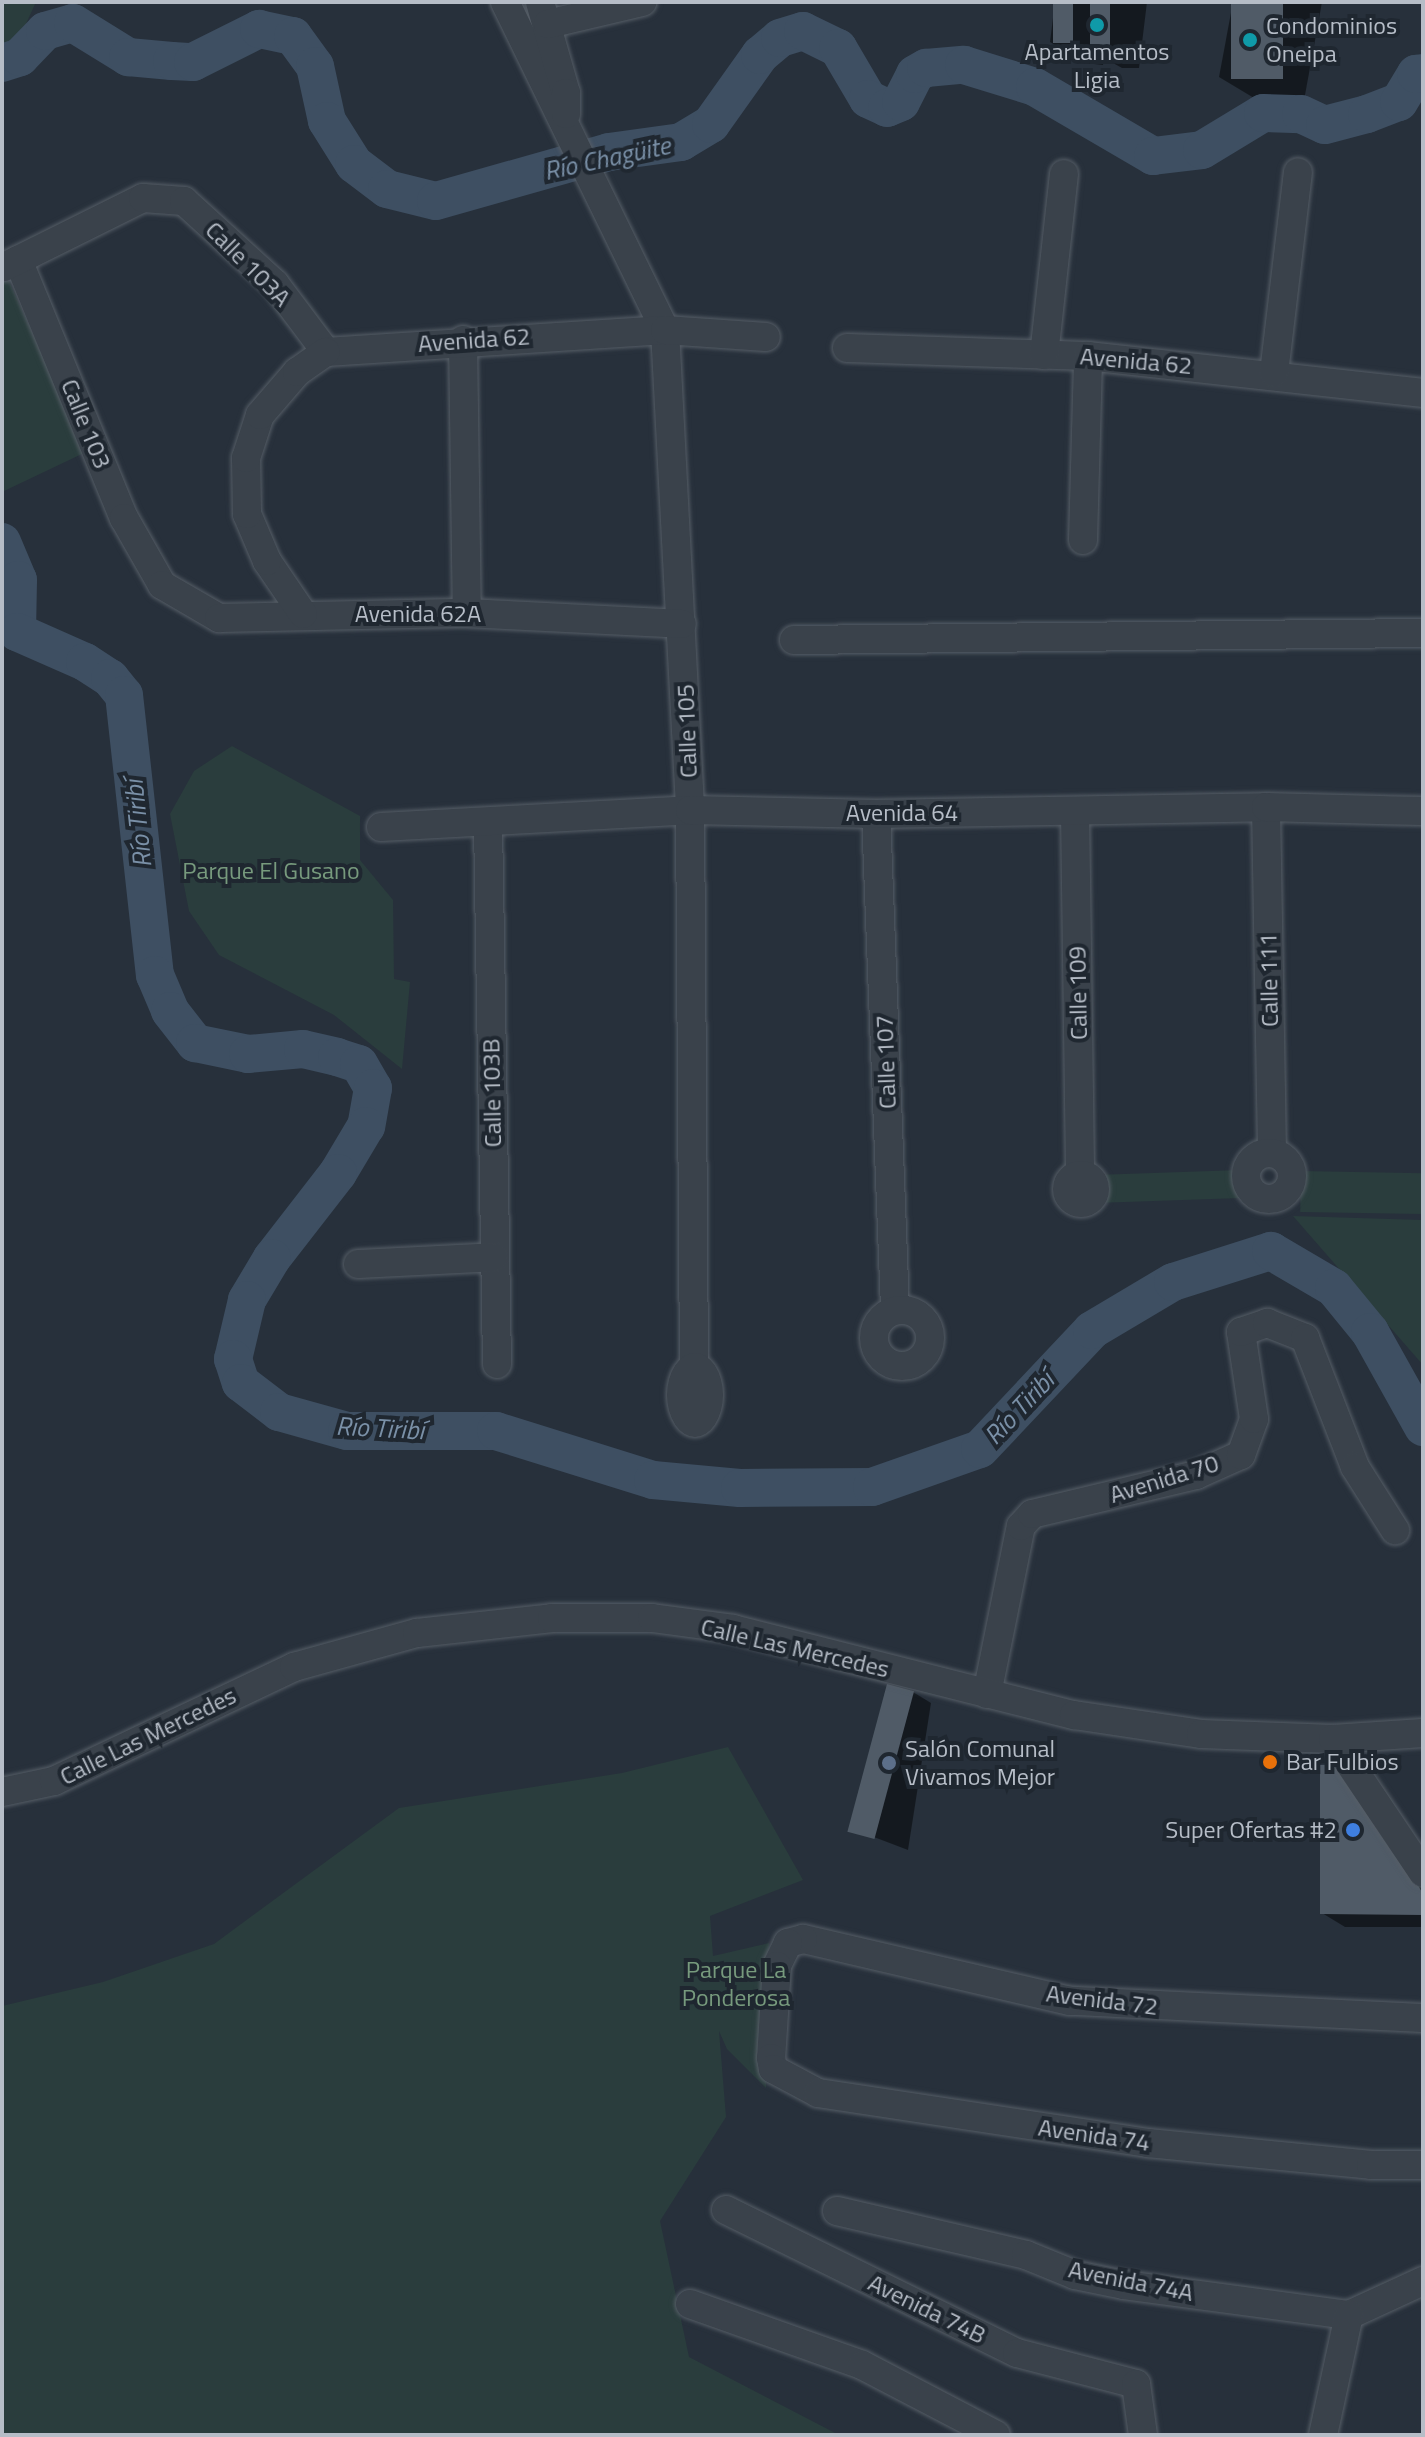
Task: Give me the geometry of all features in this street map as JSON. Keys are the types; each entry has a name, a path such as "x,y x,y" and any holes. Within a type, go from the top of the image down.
{"street":[{"name":"Calle 105","path":"505,2 549,94 566,118 580,158 665,330 690,810 694,1367"},
{"path":"544,13 642,2"},
{"name":"Calle 105","path":"544,13 566,93 566,118"},
{"path":"1274,373 1298,172"},
{"path":"1044,355 1064,174"},
{"name":"Calle 103A","path":"10,264 143,198 184,201 275,284 326,352"},
{"name":"Calle 103","path":"10,264 124,518 162,585"},
{"name":"Avenida 62","path":"326,352 463,340 665,330 766,337"},
{"path":"463,340 467,613"},
{"name":"Avenida 62","path":"847,348 1088,356 1274,373 1423,393"},
{"path":"303,614 267,561 247,514 246,458 260,415 297,372 326,352"},
{"path":"1083,540 1088,356"},
{"name":"Avenida 62A","path":"162,585 219,618 467,613 682,624"},
{"path":"794,640 1423,633"},
{"name":"Avenida 64","path":"381,827 690,810 876,814 1266,807 1423,811"},
{"name":"Calle 111","path":"1266,807 1272,1153"},
{"name":"Calle 109","path":"1075,811 1080,1176"},
{"name":"Calle 107","path":"876,814 895,1310"},
{"name":"Calle 103B","path":"488,822 497,1364"},
{"path":"358,1264 494,1257"},
{"name":"Avenida 70","path":"987,1694 1021,1526 1032,1514 1196,1475 1241,1455 1254,1419 1241,1332 1267,1323 1305,1338 1355,1467 1395,1530"},
{"name":"Calle Las Mercedes","path":"2,1792 54,1781 294,1667 417,1633 552,1618 652,1618 733,1629 1074,1715 1201,1734 1333,1739 1423,1733"},
{"path":"1333,1739 1423,1873"},
{"name":"Avenida 72","path":"773,2069 777,1966 788,1943 803,1939 1070,2001 1423,2018"},
{"name":"Avenida 74","path":"773,2069 818,2093 985,2121 1148,2143 1371,2165 1423,2165"},
{"name":"Avenida 74B","path":"726,2210 1017,2353 1136,2384 1143,2435"},
{"name":"Avenida 74A","path":"837,2211 1026,2255 1075,2275 1124,2285 1349,2315"},
{"path":"1323,2435 1349,2315 1423,2281"},
{"path":"690,2304 862,2365 996,2435"}],"green space":[{"path":"2,2 36,2 18,41 2,51"},
{"path":"8,279 86,452 2,492 2,282"},
{"name":"Parque El Gusano","path":"232,746 360,816 360,860 393,900 394,979 410,982 402,1069 334,1015 219,955 189,911 170,814 194,771"},
{"path":"1240,1170 1241,1198 1103,1203 1102,1175"},
{"path":"1301,1171 1423,1173 1422,1214 1300,1212"},
{"path":"1293,1216 1423,1220 1423,1365"},
{"name":"Parque La Ponderosa","path":"728,1747 803,1880 710,1916 713,1956 769,1943 766,2088 727,2049 719,2031 726,2117 660,2221 689,2357 839,2435 2,2435 2,2006 103,1982 214,1944 399,1808 622,1773"}],"building":[{"name":"Apartamentos Ligia","path":"1053,2 1073,2 1073,43 1053,43"},
{"name":"Apartamentos Ligia","path":"1090,2 1110,2 1110,48 1090,48"},
{"name":"Condominios Oneipa","path":"1231,2 1283,2 1283,79 1231,79"},
{"name":"Salón Comunal Vivamos Mejor","path":"887,1684 914,1691 874,1839 847,1832"},
{"name":"Super Ofertas #2","path":"1349,1764 1423,1894 1423,1915 1320,1914 1320,1765"}],"waterway":[{"name":"Río Chagüite","path":"2,63 20,57 45,31 73,23 128,57 172,61 193,62 259,29 293,36 315,66 327,121 354,164 387,189 436,201 609,152 681,142 711,124 760,55 780,38 803,31 838,48 868,99 887,108 901,102 915,74 926,68 964,65 1035,87 1153,156 1202,150 1263,113 1301,114 1325,125 1367,114 1399,102 1416,74 1423,73"},
{"name":"Río Tiribí","path":"2,542 18,580 17,632 85,662 110,678 124,695 155,975 170,1011 195,1043 248,1054 303,1049 337,1057 359,1064 373,1088 366,1126 338,1173 272,1258 247,1300 233,1359 241,1383 279,1412 347,1431 496,1431 653,1480 740,1488 872,1487 980,1449 1092,1330 1173,1282 1271,1251 1334,1288 1370,1332 1423,1427"}],"place":[{"name":"Apartamentos Ligia","path":"1097,25"},
{"name":"Condominios Oneipa","path":"1250,40"},
{"name":"Bar Fulbios","path":"1270,1762"},
{"name":"Salón Comunal Vivamos Mejor","path":"889,1763"},
{"name":"Super Ofertas #2","path":"1353,1830"}]}
